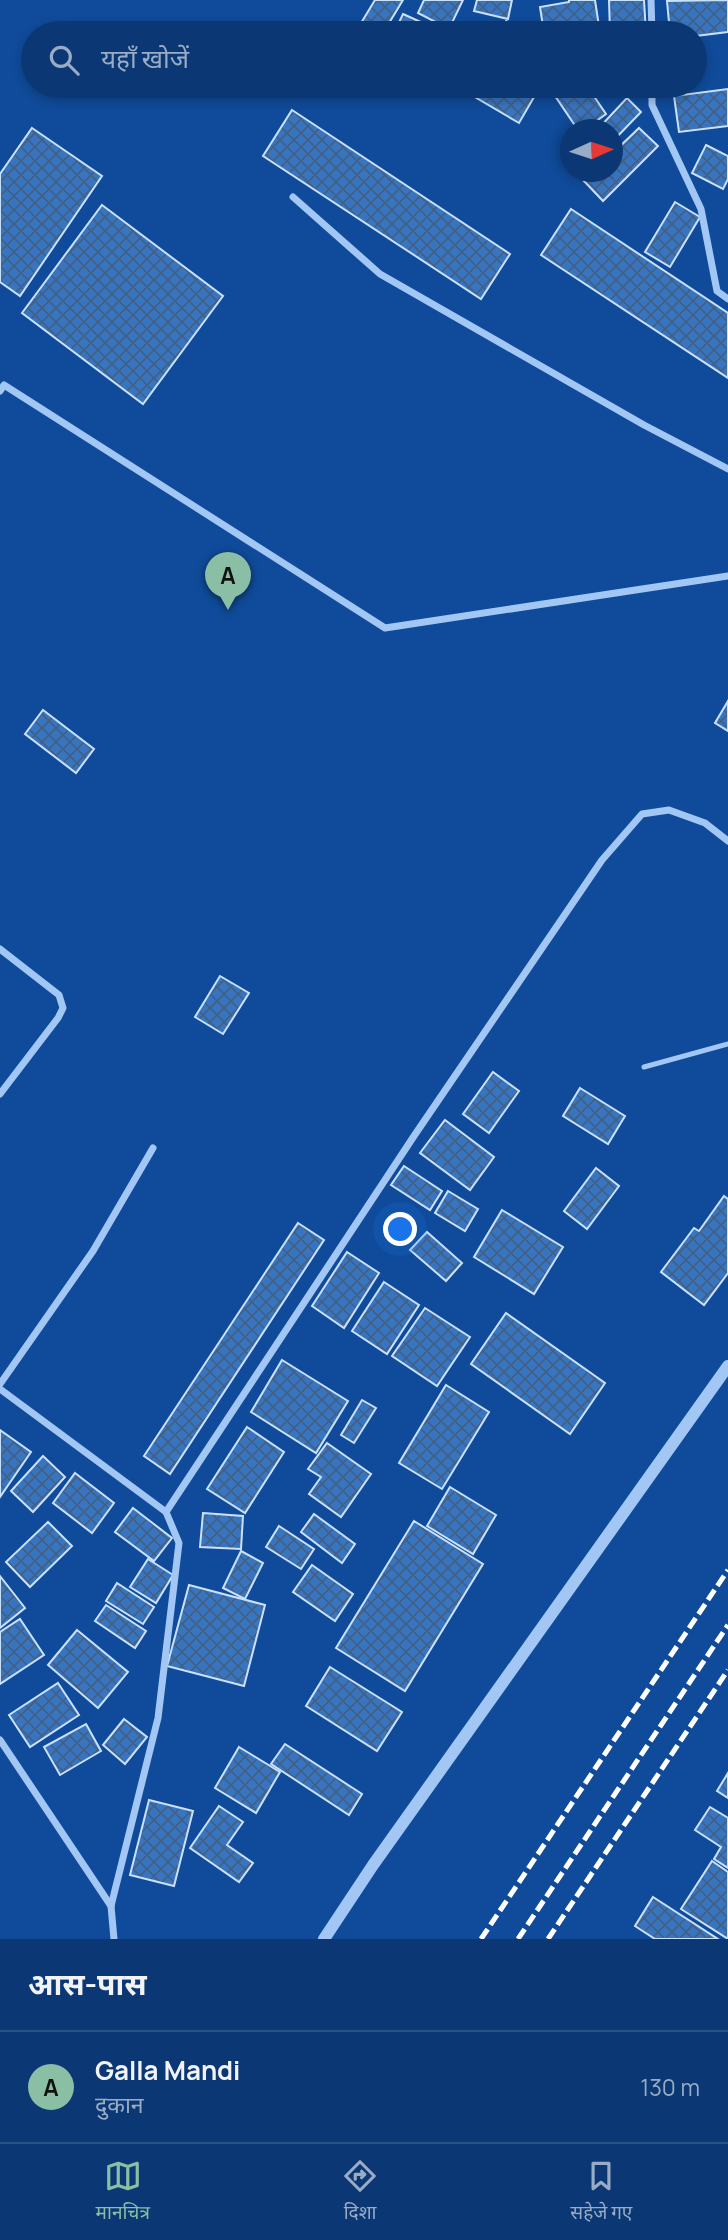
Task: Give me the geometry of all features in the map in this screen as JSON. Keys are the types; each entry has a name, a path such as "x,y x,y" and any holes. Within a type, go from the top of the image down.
{"street":[{"path":"651,0 652,21"},
{"path":"652,98 652,105 701,209 717,291 728,299"},
{"path":"293,197 380,274 644,425 728,469"},
{"path":"0,391 4,385 385,628 728,576"},
{"path":"166,1512 414,1136 602,860 642,814 669,810 705,823 728,841"},
{"path":"0,949 59,995 63,1008 0,1094"},
{"path":"0,1384 93,1251 153,1149"},
{"path":"324,1939 373,1865 728,1366"},
{"path":"0,1389 166,1512 179,1543 158,1718 111,1906 114,1939"},
{"path":"0,1740 111,1906"}],"lane":[{"path":"644,1067 728,1044"}],"building":[{"path":"375,0 403,0 390,21 362,21"},
{"path":"424,0 463,0 453,21 434,21 418,13"},
{"path":"477,0 512,0 508,19 474,11"},
{"path":"595,0 598,21 542,21 540,7"},
{"path":"609,0 644,0 645,21 610,21"},
{"path":"728,0 728,32 707,35 707,21 669,21 667,1"},
{"path":"403,14 418,21 400,21"},
{"path":"728,89 728,126 679,132 674,98 707,98 707,92"},
{"path":"476,98 533,98 519,123"},
{"path":"556,98 595,98 606,114 599,119 571,119"},
{"path":"627,98 641,112 623,131 623,119 607,119"},
{"path":"292,110 510,254 481,299 263,156"},
{"path":"32,128 102,176 20,296 0,282 0,174"},
{"path":"639,128 658,146 623,181 623,143"},
{"path":"706,145 728,156 728,179 723,189 692,173"},
{"path":"585,182 622,182 603,201"},
{"path":"675,202 700,217 670,267 645,252"},
{"path":"102,205 223,296 143,404 22,313"},
{"path":"571,209 728,313 728,378 541,255"},
{"path":"728,701 728,731 715,723"},
{"path":"43,710 94,749 76,773 25,734"},
{"path":"220,976 249,993 223,1034 195,1017"},
{"path":"493,1072 519,1091 489,1133 463,1114"},
{"path":"580,1088 625,1116 608,1144 563,1116"},
{"path":"445,1120 494,1157 470,1190 420,1153"},
{"path":"404,1166 442,1191 430,1210 391,1185"},
{"path":"596,1168 619,1186 587,1229 564,1211"},
{"path":"448,1191 478,1209 465,1231 435,1213"},
{"path":"724,1196 728,1199 728,1273 704,1305 661,1272 694,1228 699,1231"},
{"path":"502,1210 563,1247 534,1294 474,1257"},
{"path":"298,1223 324,1240 170,1474 144,1456"},
{"path":"427,1232 462,1263 446,1281 410,1250"},
{"path":"347,1252 379,1273 344,1328 312,1306"},
{"path":"384,1282 419,1305 387,1354 352,1331"},
{"path":"425,1308 470,1337 437,1386 392,1356"},
{"path":"506,1313 605,1383 570,1434 471,1364"},
{"path":"282,1360 348,1401 316,1453 251,1412"},
{"path":"446,1385 489,1412 442,1489 399,1463"},
{"path":"362,1400 376,1408 354,1443 341,1435"},
{"path":"247,1427 284,1452 245,1513 207,1489"},
{"path":"0,1430 31,1452 0,1497"},
{"path":"327,1443 371,1474 341,1517 309,1494 321,1477 308,1469"},
{"path":"43,1456 65,1477 33,1512 11,1491"},
{"path":"75,1473 114,1503 92,1533 53,1503"},
{"path":"450,1487 496,1515 473,1554 427,1526"},
{"path":"133,1508 172,1538 154,1561 115,1532"},
{"path":"203,1513 243,1516 241,1549 200,1547"},
{"path":"314,1514 355,1544 342,1563 301,1532"},
{"path":"414,1521 483,1564 405,1691 336,1648"},
{"path":"48,1522 72,1546 30,1587 6,1562"},
{"path":"279,1526 314,1549 301,1569 266,1547"},
{"path":"241,1551 263,1563 245,1599 223,1588"},
{"path":"148,1559 173,1575 156,1603 130,1587"},
{"path":"312,1565 353,1594 335,1621 293,1592"},
{"path":"0,1576 25,1608 0,1628"},
{"path":"117,1583 154,1607 143,1624 106,1601"},
{"path":"189,1585 265,1605 244,1686 167,1666"},
{"path":"106,1605 146,1631 135,1648 95,1621"},
{"path":"20,1619 44,1655 0,1684 0,1632"},
{"path":"77,1630 128,1672 98,1708 48,1665"},
{"path":"330,1667 402,1712 377,1751 306,1706"},
{"path":"58,1683 79,1715 30,1747 9,1715"},
{"path":"124,1719 147,1737 125,1764 103,1745"},
{"path":"86,1724 101,1751 60,1775 44,1747"},
{"path":"285,1744 362,1794 349,1815 271,1764"},
{"path":"239,1747 280,1772 256,1813 215,1788"},
{"path":"728,1773 728,1798 717,1791"},
{"path":"149,1800 193,1811 174,1886 130,1875"},
{"path":"219,1806 243,1822 227,1845 253,1863 239,1882 190,1848"},
{"path":"710,1807 728,1818 728,1868 714,1859 721,1847 695,1830"},
{"path":"712,1861 728,1872 728,1939 681,1909"},
{"path":"653,1897 718,1939 655,1939 635,1926"}],"railway":[{"path":"481,1939 728,1570"},
{"path":"518,1939 728,1625"},
{"path":"548,1939 728,1670"}],"place":[{"name":"Galla Mandi","path":"228,610"}]}
